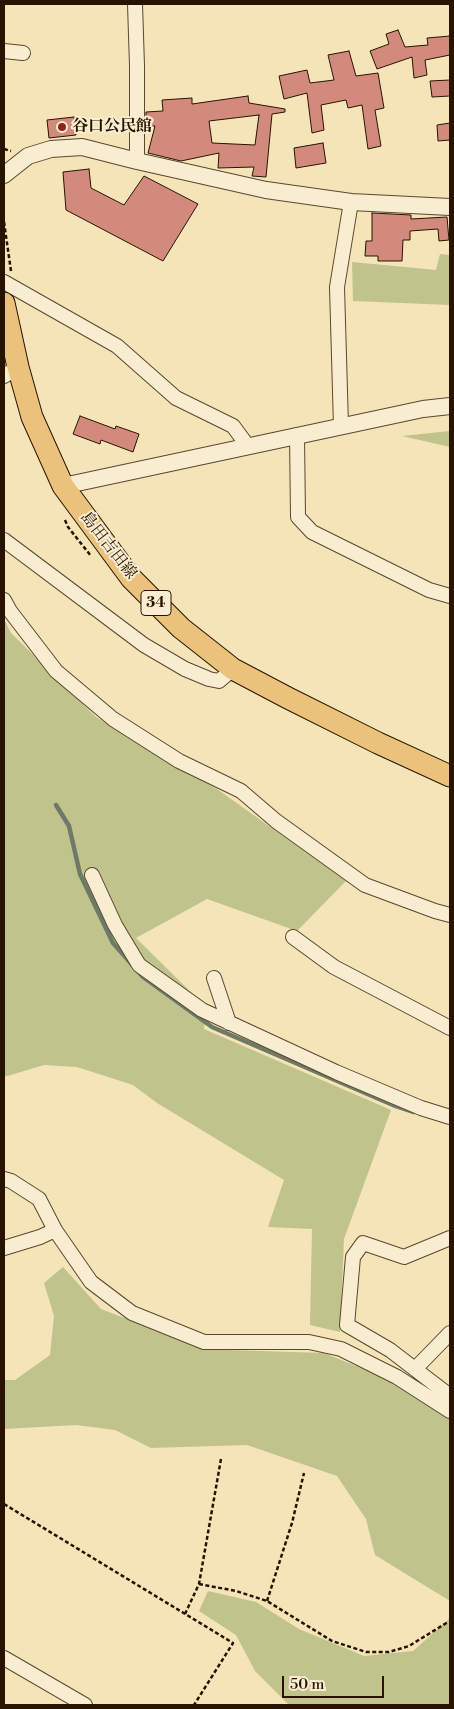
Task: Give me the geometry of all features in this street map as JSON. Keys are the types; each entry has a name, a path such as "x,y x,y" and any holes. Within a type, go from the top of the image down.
{"main road":[{"name":"島田吉田線","path":"4,303 11,372 63,486 131,578 181,628 233,669 353,731 450,776"}],"street":[{"path":"134,4 137,66 137,161"},
{"path":"4,51 23,53"},
{"path":"4,175 28,156 51,149 82,147 266,190 351,202 450,207"},
{"path":"341,426 337,287 351,202"},
{"path":"7,277 117,346 176,398 233,426 247,445"},
{"path":"63,486 423,408 450,406"},
{"path":"297,435 298,517 312,532 429,590 450,596"},
{"path":"4,540 144,645 185,669 219,681 233,669"},
{"path":"4,600 10,611 56,671 113,719 179,761 241,791 276,821 365,885 450,915"},
{"path":"92,875 115,925 139,964 202,1010 336,1072 414,1105 450,1117"},
{"path":"293,938 334,967 450,1028"},
{"path":"214,978 229,1023"},
{"path":"4,1179 39,1199 55,1230 91,1282 132,1313 204,1342 309,1342 341,1349 397,1377 450,1411"},
{"path":"4,1248 40,1237 55,1230"},
{"path":"450,1238 404,1256 363,1243 353,1257 347,1324 390,1350 450,1396"},
{"path":"414,1369 450,1332"},
{"path":"4,1658 85,1705"}],"path":[{"path":"4,222 7,277"},
{"path":"185,1614 199,1584 221,1459"},
{"path":"266,1601 292,1523 304,1474"},
{"path":"4,1504 233,1643 194,1705"},
{"path":"199,1584 236,1591 266,1601 332,1641 366,1652 389,1652 409,1646 448,1622"}],"green space":[{"path":"440,254 450,255 450,305 353,301 352,262 436,270"},
{"path":"450,431 450,447 402,436"},
{"path":"4,619 11,633 96,717 217,789 346,881 297,931 207,899 136,938 206,1007 204,1029 391,1110 344,1239 340,1332 310,1325 312,1229 268,1227 284,1180 157,1103 133,1085 77,1067 44,1065 4,1077"},
{"path":"63,1267 101,1309 195,1345 228,1350 324,1353 383,1377 450,1418 450,1601 375,1555 366,1519 337,1476 247,1445 151,1448 115,1430 76,1425 4,1429 4,1380 15,1380 50,1355 54,1316 44,1283"},
{"path":"208,1591 256,1602 299,1629 364,1656 413,1651 450,1618 450,1705 289,1705 255,1671 236,1635 199,1611"}],"building":[{"path":"398,30 405,47 428,45 427,38 450,36 450,55 425,60 427,75 414,78 412,57 377,69 370,51 389,44 386,34"},
{"path":"349,51 356,76 378,73 384,108 375,110 381,146 368,149 362,105 348,108 346,100 321,105 324,130 312,133 307,93 284,99 279,76 307,70 310,83 334,80 328,55"},
{"path":"450,80 450,96 432,97 430,81"},
{"path":"248,96 249,103 285,109 285,112 272,114 266,177 252,176 254,167 218,168 219,153 181,161 148,153 155,126 146,127 146,112 163,111 162,100 192,98 192,104","holes":["259,115 255,145 212,143 209,121"]},
{"name":"谷口公民館","path":"74,117 76,135 49,138 47,120"},
{"path":"450,123 450,140 438,141 437,125"},
{"path":"323,143 326,163 296,168 294,148"},
{"path":"89,169 91,188 124,205 144,176 198,204 163,261 66,210 63,172"},
{"path":"372,213 411,215 411,219 447,217 449,240 439,241 438,229 410,231 410,240 403,240 402,261 378,261 378,256 365,256 366,241 372,241"},
{"path":"80,416 115,429 116,426 139,434 133,452 101,440 100,444 73,434"}],"waterway":[{"path":"56,805 69,826 80,874 113,943 143,977 212,1027 393,1105 414,1112"}],"place":[{"name":"谷口公民館","path":"62,127"}]}
